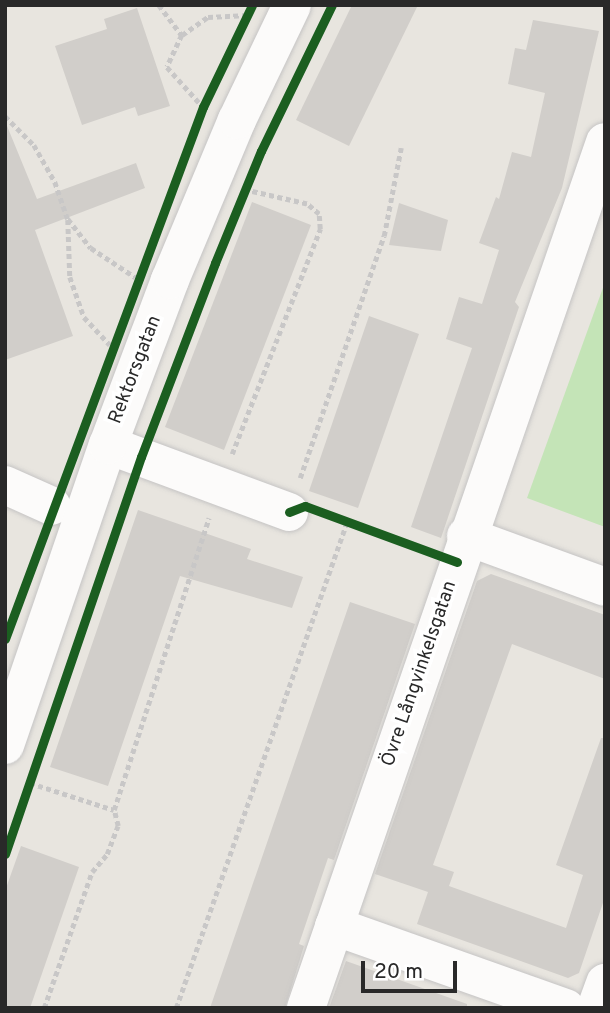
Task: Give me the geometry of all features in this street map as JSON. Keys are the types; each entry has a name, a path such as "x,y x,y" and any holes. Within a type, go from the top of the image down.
{"street":[{"name":"Rektorsgatan","path":"5,745 108,445 237,120 292,5"},
{"name":"Övre Långvinkelsgatan","path":"306,1008 605,142"},
{"path":"108,445 289,512"},
{"path":"5,485 52,506"},
{"path":"467,536 605,587"},
{"path":"334,926 566,1008"},
{"path":"596,1008 605,983"}],"path":[{"path":"159,5 182,35"},
{"path":"242,26 253,5"},
{"path":"203,107 167,67 182,35 208,18 248,15"},
{"path":"199,120 209,96"},
{"path":"5,116 34,145 55,183 68,219 70,277 84,317 111,347"},
{"path":"289,512 384,236 401,148"},
{"path":"240,202 251,177"},
{"path":"68,219 91,248 138,279"},
{"path":"133,290 142,266"},
{"path":"106,360 116,336"},
{"path":"289,512 305,506 359,526"},
{"path":"176,1008 347,522"},
{"path":"28,789 34,772"},
{"path":"44,1008 92,872 107,854 118,826 114,810"}],"green space":[{"path":"605,285 605,527 527,498"}],"building":[{"path":"352,5 418,5 349,146 296,120"},
{"path":"137,8 170,106 138,116 135,107 82,125 55,46 107,29 104,19"},
{"path":"533,20 599,31 562,188 515,302 519,307 441,538 411,527 472,348 446,339 459,297 482,304 499,250 479,243 496,197 499,199 512,152 531,157 545,93 508,84 515,48 526,50"},
{"path":"5,121 37,199 136,163 145,188 35,230 73,336 5,360"},
{"path":"252,202 311,225 224,450 165,427"},
{"path":"399,203 448,220 441,251 389,245"},
{"path":"369,316 419,334 358,508 309,491"},
{"path":"138,510 251,549 247,559 303,577 292,608 180,576 108,786 50,767"},
{"path":"491,574 605,615 605,679 512,644 433,865 454,872 449,886 566,928 583,875 556,865 601,738 605,738 605,897 579,973 568,978 417,924 428,892 375,874 477,581"},
{"path":"350,602 415,624 334,860 328,858 299,944 304,946 285,1008 210,1008"},
{"path":"21,846 79,867 30,1008 5,1008 5,891"},
{"path":"346,961 467,1004 467,1008 329,1008"}],"cycle path":[{"path":"5,639 203,107 252,5"},
{"path":"5,854 141,457 215,263 261,151 332,5"},
{"path":"289,512 305,506 457,562"}]}
